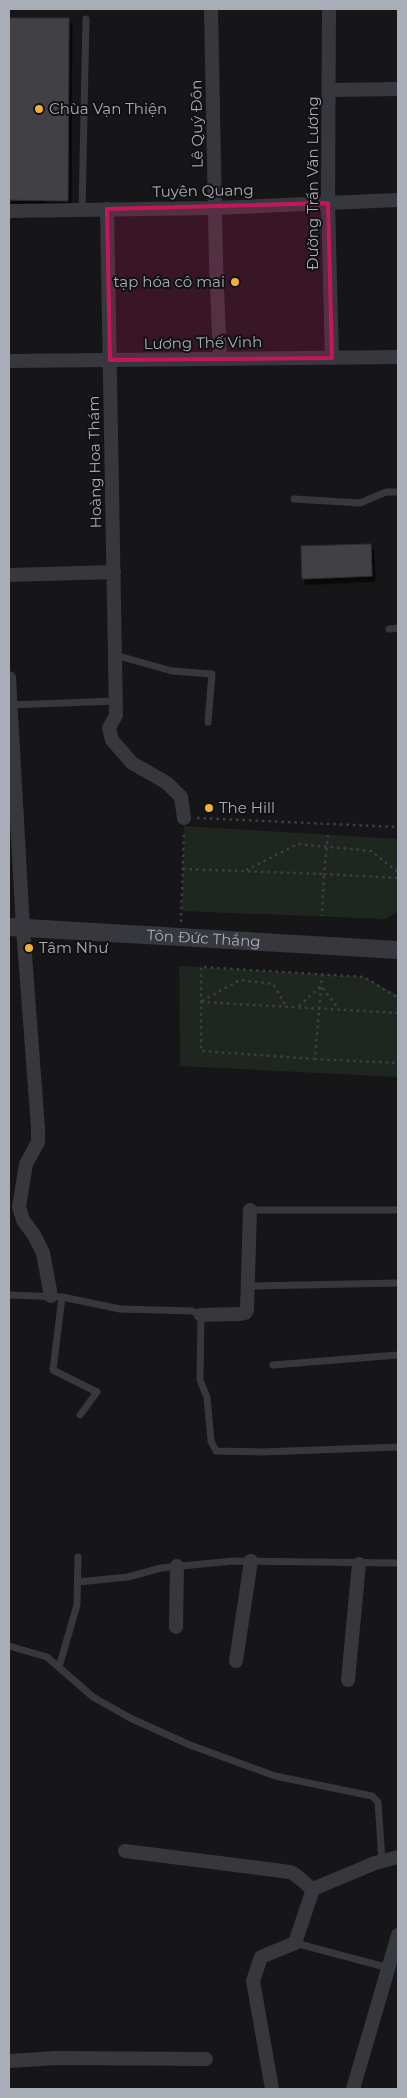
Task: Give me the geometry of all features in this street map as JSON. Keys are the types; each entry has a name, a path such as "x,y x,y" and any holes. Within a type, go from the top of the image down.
{"street":[{"name":"Lê Quý Đôn","path":"211,9 220,359"},
{"name":"Đường Trần Văn Lương","path":"328,9 328,203 332,358"},
{"path":"329,90 398,89"},
{"name":"Tuyên Quang","path":"9,211 215,208 398,200"},
{"name":"Hoàng Hoa Thám","path":"107,209 116,701 116,715 109,728 112,740 132,763 167,783 181,797 184,818"},
{"name":"Lương Thế Vinh","path":"9,361 398,357"},
{"path":"9,574 114,572"},
{"path":"9,678 16,927 38,1128 38,1142 26,1164 19,1207 23,1220 34,1235 42,1252 56,1296"},
{"name":"Tôn Đức Thắng","path":"16,927 398,950"},
{"path":"201,1314 245,1313 247,1310 250,1210"},
{"path":"236,1661 251,1561"},
{"path":"348,1680 359,1564"},
{"path":"176,1627 177,1566"},
{"path":"125,1851 290,1872 296,1874 306,1886 313,1889 382,1861 398,1857"},
{"path":"272,2089 253,1981 261,1957 295,1943 313,1889"},
{"path":"353,2089 398,1935"},
{"path":"9,2062 56,2058 206,2058"}],"lane":[{"path":"82,210 86,20"},
{"path":"294,499 360,503 386,492 398,492"},
{"path":"389,629 398,628"},
{"path":"115,655 172,671 212,674 208,722"},
{"path":"10,705 116,701"},
{"path":"250,1210 398,1210"},
{"path":"248,1286 398,1283"},
{"path":"9,1295 56,1296 120,1309 192,1311 201,1314 200,1380 207,1397 211,1441 216,1451 262,1452 398,1447"},
{"path":"56,1296 54,1370 97,1392 80,1416"},
{"path":"273,1365 398,1355"},
{"path":"59,1667 77,1605 78,1557"},
{"path":"78,1582 128,1577 161,1568 233,1561 398,1563"},
{"path":"9,1646 47,1657 93,1697 130,1718 190,1746 275,1776 376,1799 382,1861"},
{"path":"295,1943 389,1968"}],"path":[{"path":"181,937 184,818 398,827"},
{"path":"322,916 328,834"},
{"path":"244,871 298,844 371,851 398,872"},
{"path":"183,869 398,878"},
{"path":"398,998 364,977 200,967 201,1052 398,1063"},
{"path":"315,1059 322,974"},
{"path":"201,1002 240,980 273,984 287,1006"},
{"path":"298,1007 321,986"},
{"path":"321,986 338,1009"},
{"path":"201,1002 398,1013"}],"highlighted area":[{"path":"328,203 332,358 110,360 107,209"}],"shaded area":[{"path":"184,826 398,839 398,911 386,919 182,911"},
{"path":"179,966 364,977 398,995 398,1077 180,1066"}],"building":[{"name":"Chùa Vạn Thiện","path":"9,18 69,18 68,201 9,200"},
{"path":"371,544 372,576 302,579 301,546"}],"place":[{"name":"Chùa Vạn Thiện","path":"39,109"},
{"name":"tạp hóa cô mai","path":"235,282"},
{"name":"The Hill","path":"209,808"},
{"name":"Tâm Như","path":"29,948"}]}
